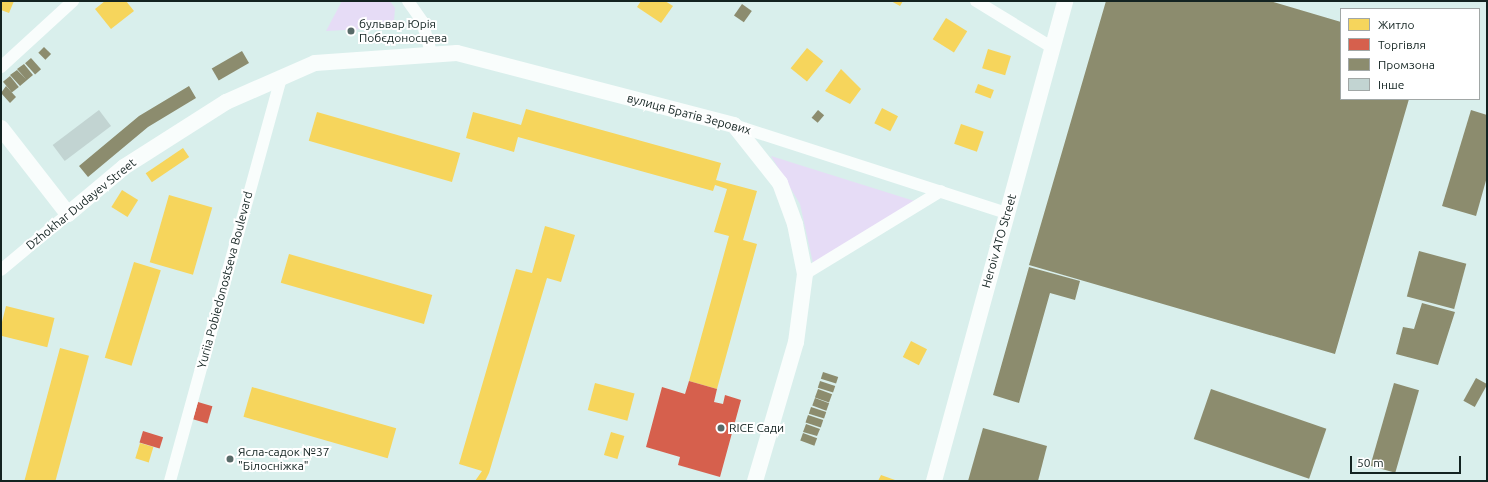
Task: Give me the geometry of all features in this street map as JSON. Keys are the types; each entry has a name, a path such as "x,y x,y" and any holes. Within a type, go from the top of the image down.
{"street":[{"path":"1,67 73,1"},
{"path":"408,1 422,21 432,55"},
{"path":"976,1 1053,48"},
{"name":"Heroiv ATO Street","path":"934,481 1065,1"},
{"name":"вулиця Братів Зерових","path":"432,55 457,53 734,125 1007,212"},
{"name":"Dzhokhar Dudayev Street","path":"1,270 124,167 219,106 315,63 432,55"},
{"name":"Yuriia Pobiedonostseva Boulevard","path":"170,481 281,79"},
{"path":"734,125 780,183 795,224 805,274 796,342 755,481"},
{"path":"1,128 68,214"},
{"path":"805,274 942,192"}],"shaded area":[{"path":"342,1 390,1 395,8 394,21 384,28 326,31"},
{"path":"771,156 924,204 814,268 800,204"}],"building: Житло":[{"path":"1,1 14,1 9,13 1,10"},
{"path":"105,1 126,1 134,11 111,29 95,9"},
{"path":"641,1 665,1 673,6 661,23 637,7"},
{"path":"891,1 903,1 900,6"},
{"path":"946,18 967,31 954,52 933,39"},
{"path":"807,48 823,61 807,81 791,68"},
{"path":"988,49 1011,56 1005,75 982,68"},
{"path":"841,69 861,89 850,104 825,91"},
{"path":"978,84 994,90 991,98 975,92"},
{"path":"882,108 898,116 890,131 874,123"},
{"path":"526,109 721,163 716,180 757,191 743,240 757,244 717,389 689,381 729,236 714,232 727,189 715,185 713,191 518,137 514,152 466,138 473,112 521,125"},
{"path":"317,112 460,153 452,182 309,141"},
{"path":"961,124 984,132 977,152 954,144"},
{"path":"183,148 189,157 152,182 146,173"},
{"path":"122,190 138,200 128,217 111,207"},
{"path":"169,195 212,207 193,275 150,262"},
{"path":"545,226 575,235 561,282 547,278 489,473 485,481 475,481 482,471 459,464 516,269 532,273"},
{"path":"289,254 432,295 424,324 281,283"},
{"path":"134,262 161,270 132,366 105,358"},
{"path":"6,306 55,318 47,347 1,336 1,326"},
{"path":"911,341 927,349 919,365 903,357"},
{"path":"60,348 89,356 55,481 24,481"},
{"path":"595,383 635,394 627,421 588,410"},
{"path":"252,387 396,428 388,458 243,417"},
{"path":"611,432 624,436 617,459 604,455"},
{"path":"140,443 153,447 149,462 135,458"},
{"path":"881,475 895,480 895,481 878,481"}],"building: Торгівля":[{"path":"689,381 717,389 714,402 723,404 725,395 741,400 720,477 678,465 680,457 646,447 662,387 685,394"},
{"path":"198,402 212,406 207,423 193,419"},
{"path":"143,431 163,437 160,449 139,442"}],"building: Промзона":[{"path":"1106,1 1270,1 1340,22 1340,100 1409,100 1335,354 1029,265"},
{"path":"742,4 752,11 744,22 734,15"},
{"path":"44,47 51,54 45,60 38,53"},
{"path":"242,51 249,63 219,81 212,68"},
{"path":"31,58 41,69 35,75 25,63"},
{"path":"24,64 33,75 20,86 10,75 17,70 26,79 17,69"},
{"path":"10,76 19,87 12,93 3,82"},
{"path":"6,86 16,97 10,103 1,93"},
{"path":"189,86 196,98 148,127 88,177 79,166 139,116"},
{"path":"818,110 824,115 818,123 812,118"},
{"path":"1471,110 1487,115 1487,177 1476,216 1442,206"},
{"path":"1419,251 1466,264 1454,309 1407,296"},
{"path":"1029,267 1080,281 1075,300 1050,293 1019,403 993,395"},
{"path":"1422,303 1455,312 1438,365 1396,354 1403,327 1414,329"},
{"path":"823,372 838,377 836,384 821,379"},
{"path":"1476,378 1487,385 1475,407 1463,401"},
{"path":"820,381 835,386 833,393 818,388"},
{"path":"1394,383 1419,390 1395,473 1370,466"},
{"path":"818,389 832,394 829,403 815,397"},
{"path":"1211,389 1326,429 1309,479 1194,439"},
{"path":"815,398 829,403 826,411 812,406"},
{"path":"811,407 826,412 824,419 809,414"},
{"path":"808,415 823,420 821,428 806,423"},
{"path":"806,424 820,429 817,436 803,432"},
{"path":"983,428 1047,446 1038,481 968,481"},
{"path":"803,433 817,438 814,446 800,441"}],"building: Інше":[{"path":"99,110 111,126 65,161 53,145"}],"place":[{"name":"бульвар Юрія Побєдоносцева","path":"351,31"},
{"name":"RICE Сади","path":"721,428"},
{"name":"Ясла-садок №37 \"Білосніжка\"","path":"230,459"}]}
